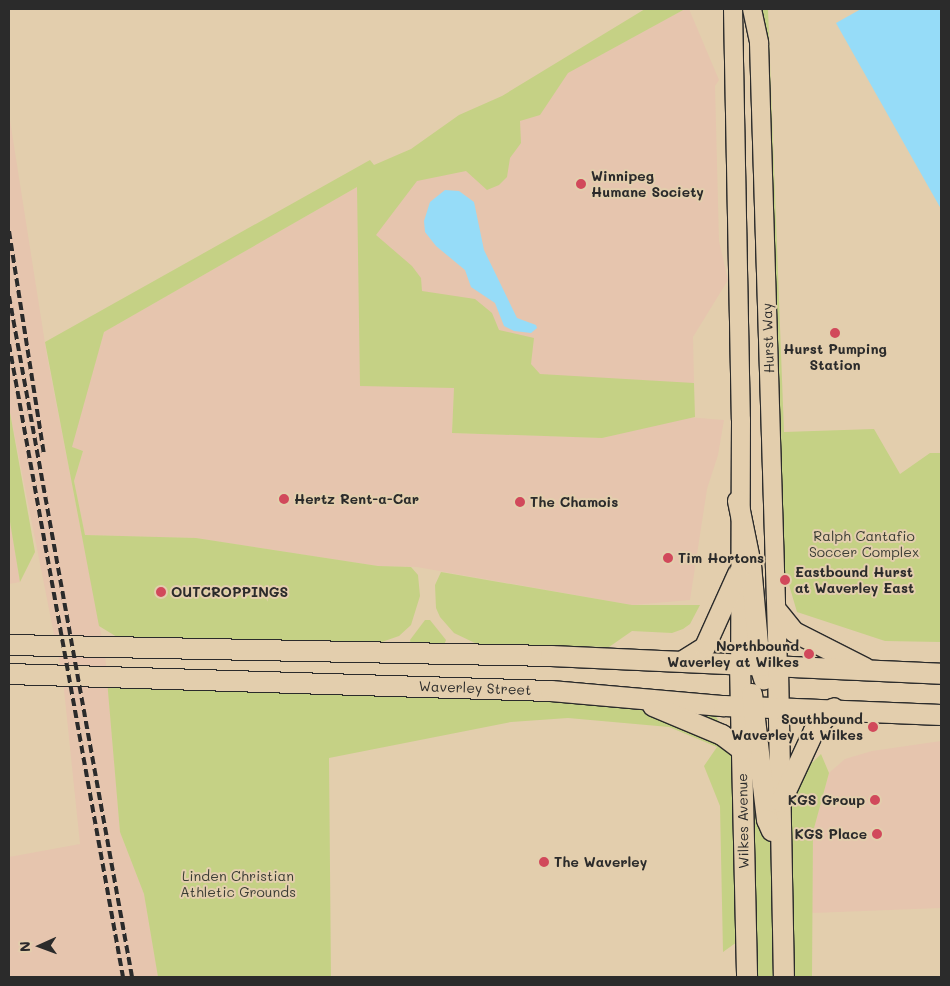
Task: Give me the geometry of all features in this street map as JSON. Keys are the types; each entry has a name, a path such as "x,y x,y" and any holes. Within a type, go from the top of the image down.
{"main road":[{"path":"738,501 778,708 784,977"},
{"path":"683,661 705,647 710,640 738,574"},
{"path":"778,612 794,632 871,671"},
{"path":"9,645 683,661 769,667 941,674"},
{"name":"Wilkes Avenue","path":"740,665 747,707 742,750 747,977"},
{"name":"Waverley Street","path":"9,674 542,690 747,707 834,708 941,715"},
{"path":"630,697 722,734 742,750"},
{"path":"747,707 767,820 781,853"},
{"path":"779,806 814,731 834,708"}],"street":[{"name":"Hurst Way","path":"733,9 741,420 738,501 740,665"},
{"name":"Hurst Way","path":"752,9 759,43 778,612 769,667"}],"shaded area":[{"path":"685,9 689,9 719,80 715,86 719,241 728,280 693,337 694,383 454,388 452,433 602,438 686,417 724,420 718,455 707,489 690,600 632,605 417,567 378,566 196,538 85,535 74,481 83,451 71,447 104,332 357,187"},
{"path":"9,114 47,356 105,654 120,832 144,894 158,977 9,977 9,857 80,844 63,680 9,407"},
{"path":"9,516 20,582 9,584"},
{"path":"941,741 941,908 812,913 813,832 829,773 845,759 872,751"}],"green space":[{"path":"645,9 685,9 568,73 540,115 520,121 521,143 510,158 507,177 499,185 487,190 466,171 417,181 376,235 412,266 421,278 422,291 475,299 492,313 499,330 534,338 531,364 540,374 694,383 695,417 602,438 452,433 454,388 360,386 357,187 104,332 72,447 83,451 74,481 85,535 196,538 378,566 411,567 418,575 420,596 411,625 399,636 376,644 122,640 99,626 45,342 370,160 374,165 411,149 459,115 502,96"},
{"name":"Ralph Cantafio Soccer Complex","path":"759,9 768,9 784,432 874,429 900,474 930,453 941,453 941,642 885,641 797,612 787,578 783,577"},
{"path":"9,407 35,552 20,582 9,516"},
{"path":"441,572 632,605 700,605 690,624 683,629 672,633 632,631 609,647 477,644 454,633 440,617 436,608 435,585"},
{"path":"425,620 430,620 446,640 444,645 411,645 410,640"},
{"name":"Linden Christian Athletic Grounds","path":"106,668 704,707 715,715 726,733 732,761 737,942 723,952 720,806 704,766 717,747 669,727 568,718 511,722 329,758 331,977 158,977 144,894 120,832"},
{"path":"765,717 769,768 776,977 756,977 748,726"},
{"path":"821,754 829,773 813,832 812,977 792,977 788,820 791,799 805,764 813,762"}],"water":[{"path":"861,9 941,9 941,209 836,23"},
{"path":"445,190 459,191 474,202 484,250 517,318 536,325 537,328 531,333 514,331 504,326 495,303 471,287 465,270 436,246 425,232 424,221 430,202"}],"railway":[{"path":"9,231 44,455"},
{"path":"9,296 132,977"},
{"path":"9,344 123,977"}],"place":[{"name":"Winnipeg Humane Society","path":"581,184"},
{"name":"Hurst Pumping Station","path":"835,333"},
{"name":"Hertz Rent-a-Car","path":"284,499"},
{"name":"The Chamois","path":"520,502"},
{"name":"Tim Hortons","path":"668,558"},
{"name":"Eastbound Hurst at Waverley East","path":"785,580"},
{"name":"OUTCROPPINGS","path":"161,592"},
{"name":"Northbound Waverley at Wilkes","path":"809,654"},
{"name":"Southbound Waverley at Wilkes","path":"873,727"},
{"name":"KGS Group","path":"875,800"},
{"name":"KGS Place","path":"877,834"},
{"name":"The Waverley","path":"544,862"}]}
